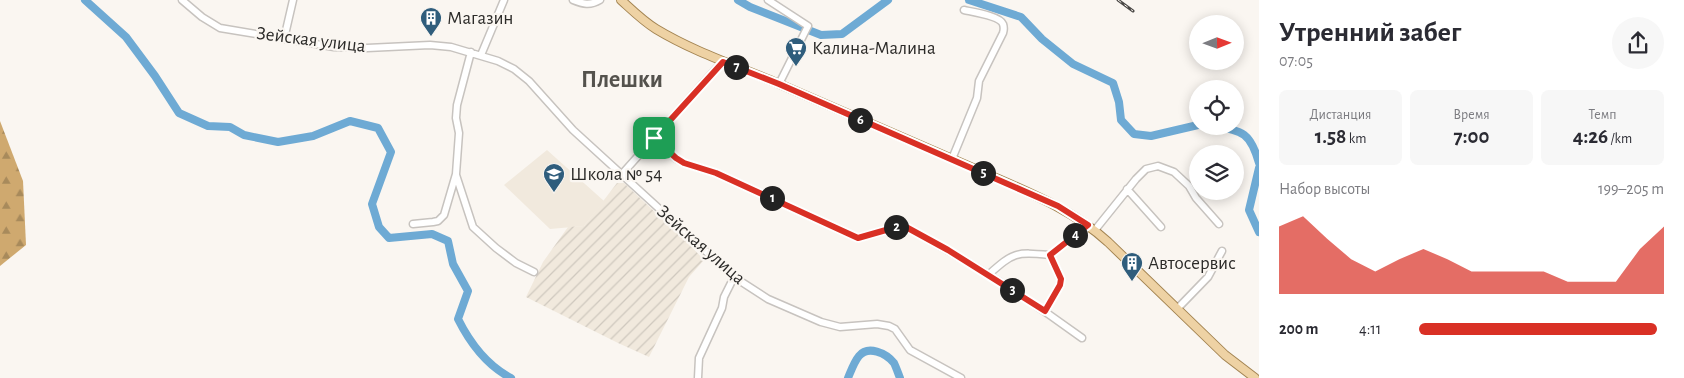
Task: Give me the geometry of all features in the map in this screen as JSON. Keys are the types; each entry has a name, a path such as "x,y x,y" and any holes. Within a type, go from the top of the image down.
{"main road":[{"path":"621,0 655,29 723,62 779,84 1058,206 1095,230 1224,355 1255,378"}],"street":[{"name":"Зейская улица","path":"182,0 202,17 220,28 334,47 367,48 430,45 451,47 498,61 529,81 573,130 734,277 768,299 821,322 840,327 877,324 889,326 895,329 910,350 961,378"},
{"path":"284,39 293,0"},
{"path":"481,55 504,0"},
{"path":"573,0 586,5 600,0"},
{"path":"768,0 808,25 779,84"},
{"path":"952,159 977,98 978,81 1003,33 1004,26 996,18 964,10"},
{"path":"413,224 433,222 442,218 456,174 459,133 456,118 457,105 471,52"},
{"path":"622,174 723,62"},
{"path":"654,138 684,163 716,173 858,238 900,226 906,227 988,275 1045,311 1082,338"},
{"path":"1095,230 1127,189 1146,169 1158,166 1174,172 1189,186 1196,198 1219,224"},
{"path":"456,174 473,227 496,248 534,272"},
{"path":"1127,189 1161,227"},
{"path":"988,275 1013,255 1022,253 1050,255 1088,225"},
{"path":"1177,309 1208,277 1222,251"},
{"path":"1045,311 1060,285 1061,279 1050,255"},
{"path":"698,378 700,358 734,277"}],"shaded area":[{"name":"Школа № 54","path":"547,150 604,201 584,226 550,229 504,185"},
{"path":"617,183 624,183 704,260 689,277 649,357 526,297 543,262 568,227 584,226"}],"green space":[{"path":"0,121 23,181 26,245 0,266"}],"waterway":[{"path":"85,0 126,37 179,113 208,126 230,127 244,135 278,142 313,136 350,121 378,128 391,152 372,204 379,227 389,238 432,234 448,241 453,264 468,291 458,319 480,353 511,378"},
{"path":"738,0 750,7 821,35 842,34 888,0"},
{"path":"969,0 1021,17 1042,39 1073,64 1113,83 1119,102 1121,120 1134,134 1151,136 1189,127"},
{"path":"1244,135 1252,144 1259,163"},
{"path":"1259,168 1249,210 1259,232"},
{"path":"848,378 859,356 867,351 882,353 891,359 900,378"}],"railway":[{"path":"1118,0 1133,11"}],"place":[{"name":"Магазин","path":"431,37"},
{"name":"Калина-Малина","path":"796,67"},
{"name":"Школа № 54","path":"554,193"},
{"name":"Автосервис","path":"1132,282"}],"district":[{"name":"Плешки","path":"622,80"}],"route":[{"path":"723,62 779,84 1058,206 1088,225 1050,255 1052,263 1061,279 1060,285 1045,311 948,250 906,227 900,226 858,238 716,173 684,163 654,138 723,62"}]}
